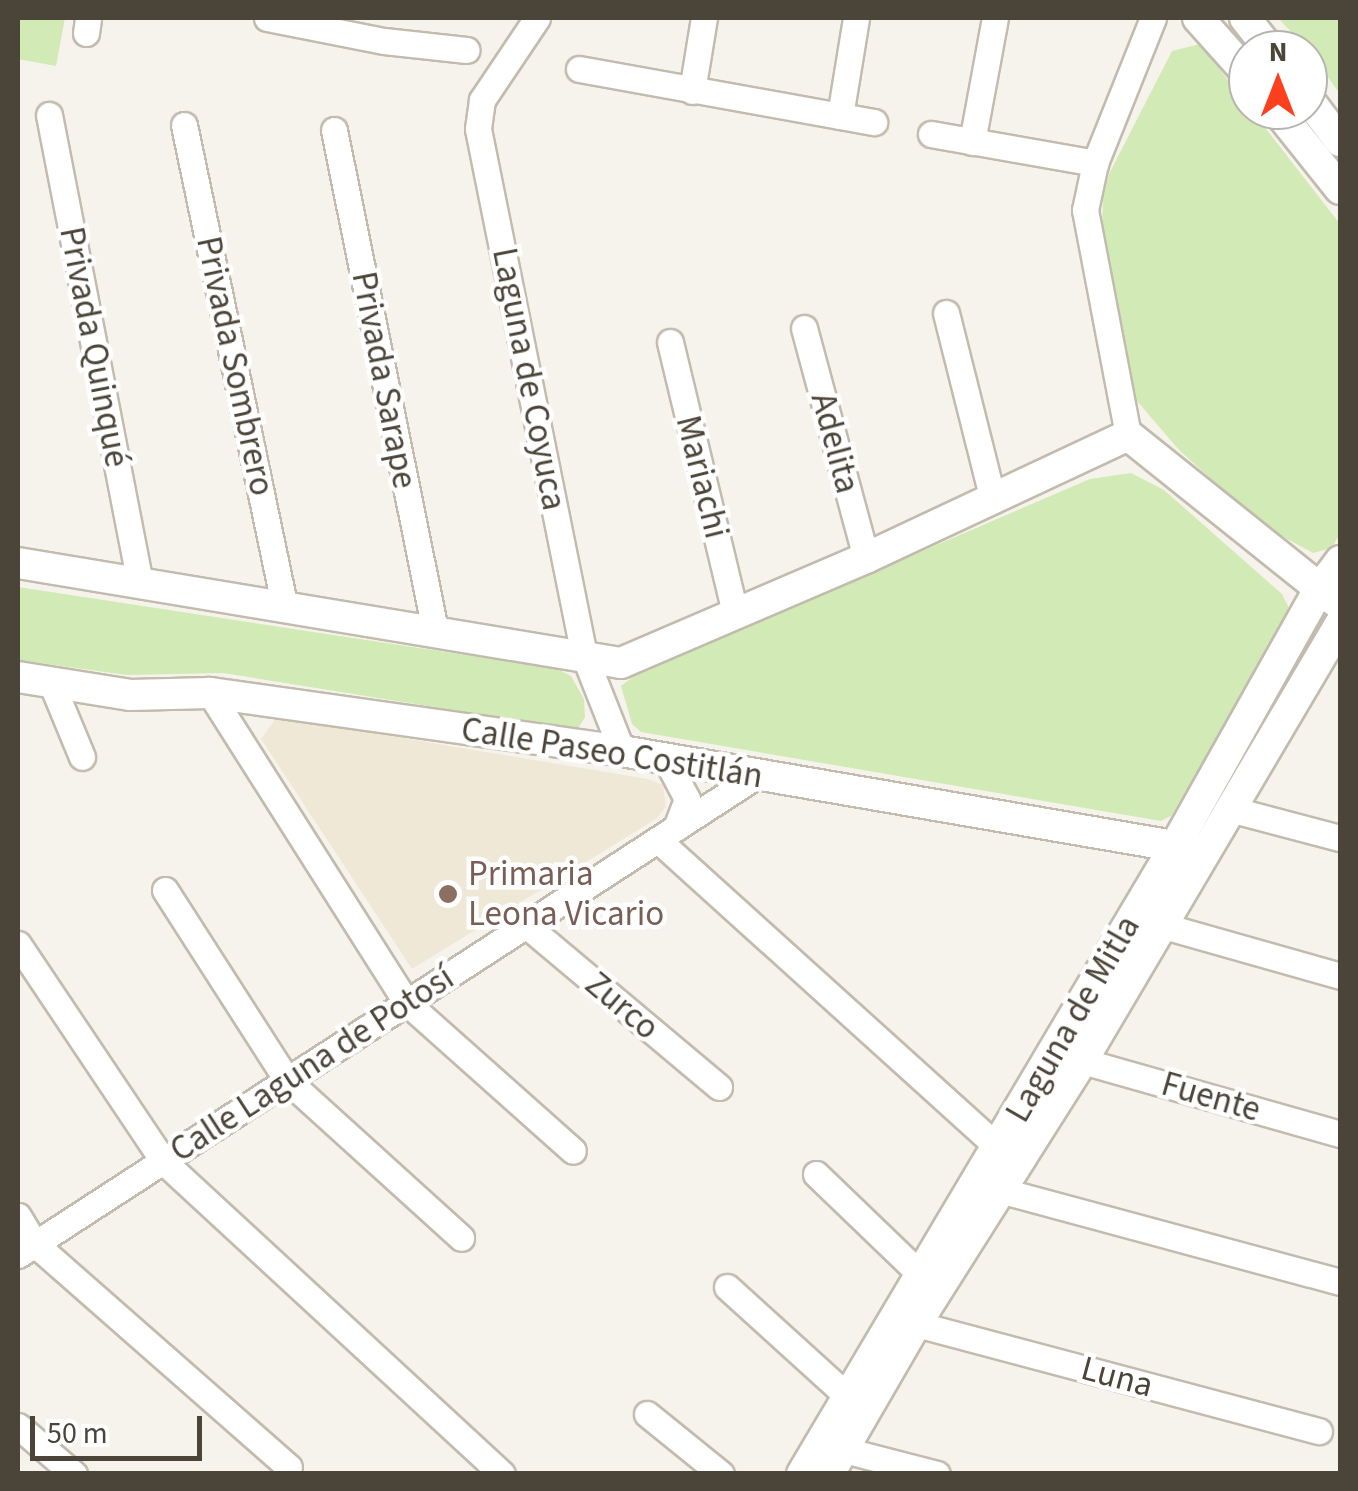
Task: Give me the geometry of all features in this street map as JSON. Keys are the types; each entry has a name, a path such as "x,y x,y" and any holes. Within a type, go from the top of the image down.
{"street":[{"path":"276,18 386,29 467,50"},
{"name":"Laguna de Coyuca","path":"537,18 482,100 478,128 584,655 622,751"},
{"path":"692,91 704,18"},
{"path":"840,116 856,18"},
{"path":"972,142 995,18"},
{"path":"1153,18 1095,163 1084,210 1128,435 1330,597"},
{"path":"1198,18 1228,51"},
{"path":"579,69 874,122"},
{"name":"Privada Quinqué","path":"48,115 140,580"},
{"name":"Privada Sombrero","path":"184,125 285,608"},
{"name":"Privada Sarape","path":"334,130 435,630"},
{"path":"1293,130 1340,189"},
{"path":"931,134 1095,163"},
{"path":"946,313 993,500"},
{"name":"Adelita","path":"804,328 866,558"},
{"name":"Mariachi","path":"670,342 735,612"},
{"path":"18,563 140,580 621,663 866,558 1128,435"},
{"name":"Laguna de Mitla","path":"836,1461 1330,597 1340,562"},
{"name":"Laguna de Mitla","path":"1008,1156 1082,1060 1160,925 1189,848 1230,809 1332,654 1340,624"},
{"name":"Calle Paseo Costitlán","path":"18,678 130,695 210,693 622,751 1189,848"},
{"path":"51,682 82,757"},
{"path":"210,693 407,1002 573,1151"},
{"path":"666,761 687,799 667,834 1008,1156"},
{"name":"Calle Laguna de Potosí","path":"26,1250 757,775"},
{"path":"1230,809 1340,838"},
{"path":"165,890 288,1080 461,1238"},
{"name":"Zurco","path":"526,925 719,1086"},
{"path":"1160,925 1340,976"},
{"path":"18,944 163,1160 502,1474"},
{"name":"Fuente","path":"1082,1060 1340,1134"},
{"path":"816,1174 918,1272"},
{"path":"991,1184 1340,1282"},
{"name":"Laguna de Mitla","path":"802,1474 918,1272 991,1184"},
{"path":"18,1216 26,1250 289,1467"},
{"path":"727,1287 846,1396"},
{"name":"Luna","path":"916,1324 1319,1430"},
{"path":"648,1414 721,1474"},
{"path":"18,1426 74,1474"},
{"path":"836,1461 936,1474"}],"shaded area":[{"name":"Primaria Leona Vicario","path":"277,717 648,779 663,785 666,807 656,819 412,969 261,739"}],"green space":[{"path":"18,18 65,18 56,66 18,59"},
{"path":"1278,18 1340,18 1340,94 1328,78 1328,30 1289,30"},
{"path":"1200,44 1228,80 1228,130 1267,130 1340,224 1340,533 1332,548 1313,553 1263,526 1179,450 1137,401 1102,227 1103,197 1109,174 1172,51"},
{"path":"1131,473 1164,490 1282,594 1292,614 1171,816 1161,821 641,732 632,724 621,686 638,673 1090,479"},
{"path":"18,587 557,669 571,676 584,699 585,717 577,730 223,673 127,675 18,660"}],"place":[{"name":"Primaria Leona Vicario","path":"448,894"}]}
